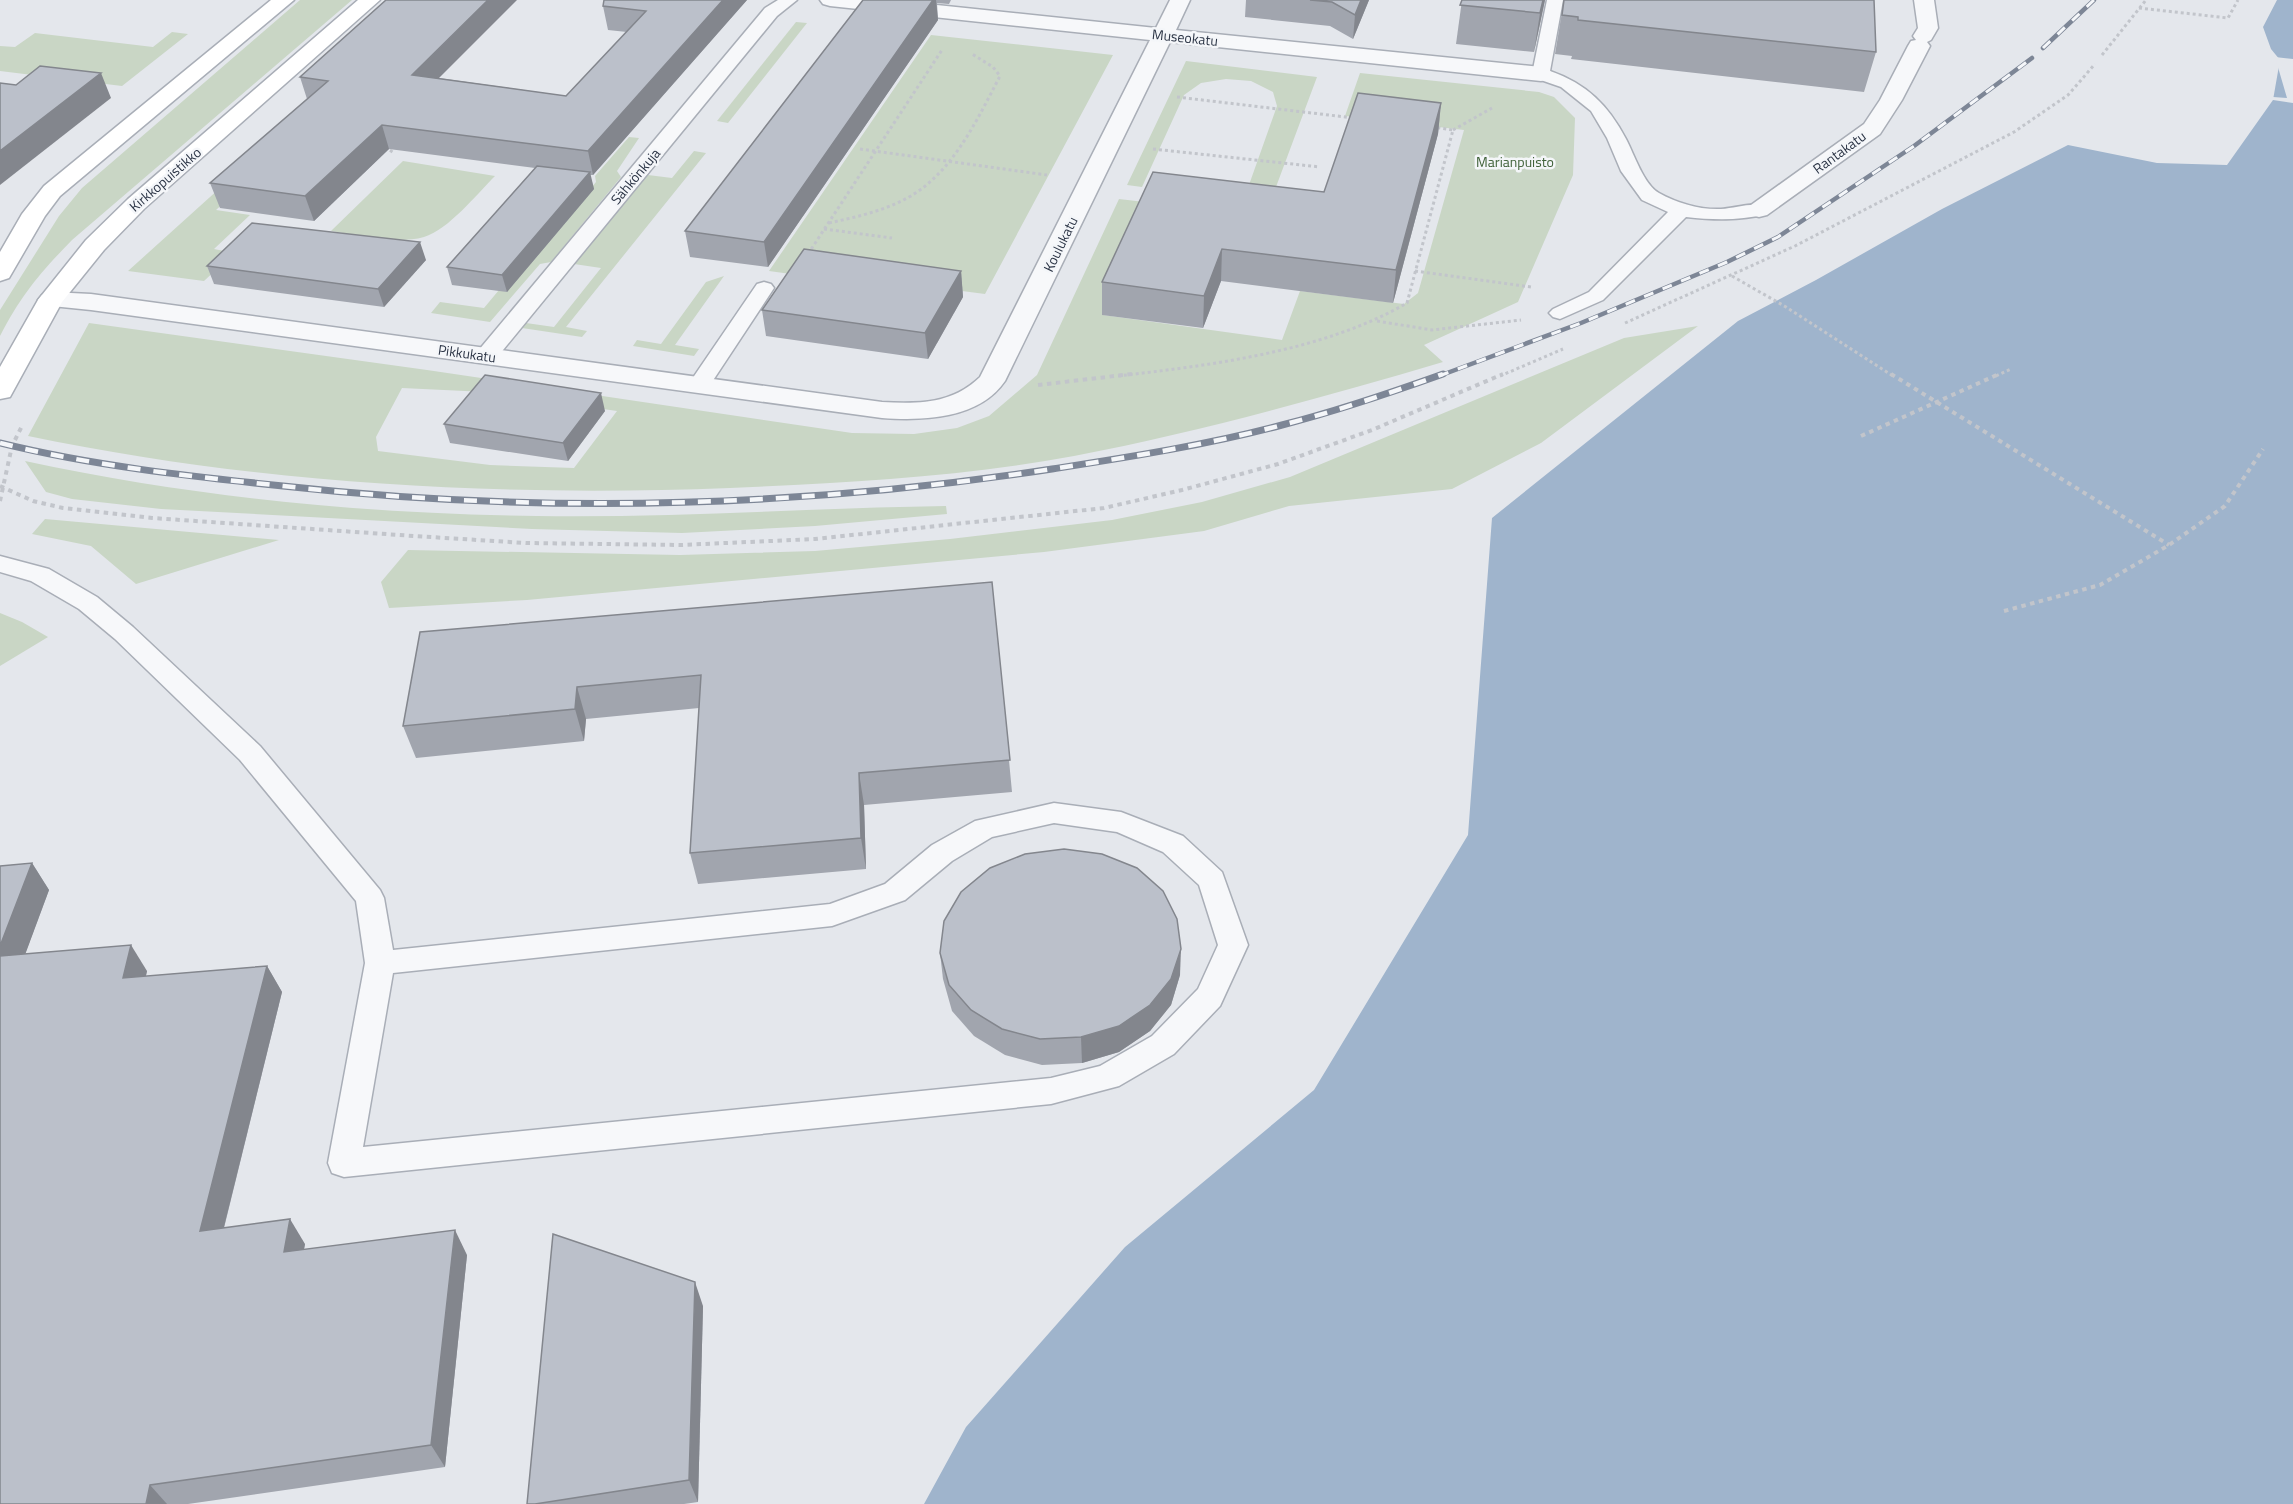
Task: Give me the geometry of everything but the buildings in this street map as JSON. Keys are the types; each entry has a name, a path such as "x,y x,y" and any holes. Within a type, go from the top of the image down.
{"main road":[{"path":"0,273 34,214 52,191 284,0"},
{"name":"Kirkkopuistikko","path":"0,391 51,300 95,245 136,204 370,0"}],"street":[{"name":"Museokatu","path":"830,0 1541,74"},
{"name":"Koulukatu","path":"882,410 917,412 944,407 970,399 993,381 1180,0"},
{"name":"Rantakatu","path":"1759,210 1872,129 1891,100 1928,28 1924,0"},
{"name":"Pikkukatu","path":"51,300 91,302 882,410"}],"lane":[{"name":"Sähkönkuja","path":"486,356 771,12 789,0"},
{"path":"1555,0 1541,74 1567,83 1598,108 1616,138 1631,171 1649,196 1681,210 1718,215 1759,210"},
{"path":"1560,313 1596,296 1681,210"},
{"path":"699,385 764,288"},
{"path":"0,564 40,575 88,603 124,633 250,753 370,898 380,963 344,1162 1051,1090 1108,1077 1163,1045 1209,997 1233,945 1212,880 1173,843 1121,822 1054,813 985,828 942,853 895,892 832,915 380,963"}],"path":[{"path":"2102,55 2146,0"},
{"path":"2139,8 2229,18 2238,0"},
{"path":"764,288 789,281 948,41"},
{"path":"828,223 864,215 903,200 921,189 948,160 970,130 1000,76 993,67 967,52"},
{"path":"1622,324 1795,246 1929,179 2014,132 2068,95 2095,64"},
{"path":"1174,97 1361,119"},
{"path":"1430,127 1454,130 1495,106"},
{"path":"993,381 1048,385 1188,368 1311,343 1376,321 1407,303 1454,130"},
{"path":"383,146 394,153"},
{"path":"860,148 1049,175"},
{"path":"1149,148 1320,167"},
{"path":"824,229 892,238"},
{"path":"1416,271 1596,296"},
{"path":"1731,275 1786,306 1934,402 2169,545"},
{"path":"1376,321 1432,330 1492,325 1560,313"},
{"path":"2,487 33,501 63,508 152,518 414,536 526,543 681,545 815,539 1104,508 1182,490 1278,464 1362,434 1570,346"},
{"path":"1861,436 2011,369"},
{"path":"0,501 12,446 27,416"},
{"path":"2004,611 2100,585 2169,545 2225,506 2263,449"}],"green space":[{"path":"300,0 352,0 72,240 32,285 0,336 0,310 59,216 82,188"},
{"path":"796,22 807,23 728,123 717,121"},
{"path":"172,32 188,34 122,86 0,71 0,46 15,47 35,33 153,47"},
{"path":"931,35 1113,55 985,294 801,270 798,275 769,271"},
{"path":"1186,61 1317,77 1270,203 1244,199 1277,106 1273,92 1251,81 1226,79 1201,83 1184,95 1142,187 1127,185"},
{"name":"Marianpuisto","path":"1360,73 1539,92 1554,97 1575,118 1573,175 1518,302 1424,345 1443,362 1214,425 1074,456 946,474 730,488 642,490 466,488 290,476 202,466 28,436 89,323 852,433 914,434 957,428 989,416 1037,375 1119,199 1153,203 1103,315 1282,340 1300,291 1404,304 1418,293 1464,130 1345,116","holes":["402,388 486,392 617,411 574,468 490,465 378,451 376,437"]},
{"path":"629,137 639,138 617,171 621,177 551,262 540,264 490,322 431,313 440,302 484,308 504,284 514,280 596,182 595,176"},
{"path":"271,142 288,144 216,210 250,215 214,249 234,253 204,281 128,271"},
{"path":"694,151 706,153 566,327 587,331 582,337 522,328 526,323 554,327 601,268 574,264 648,175 672,178"},
{"path":"403,161 495,176 443,227 424,237 390,240 331,231"},
{"path":"724,276 675,345 699,349 694,356 633,346 637,340 661,344 706,282"},
{"path":"1698,326 1541,443 1452,489 1289,506 1204,531 1044,552 527,600 389,608 381,582 408,550 680,555 815,551 950,539 1112,520 1202,502 1290,477 1624,338"},
{"path":"25,461 88,474 215,494 408,512 588,516 946,506 947,514 815,526 682,533 532,529 161,509 72,499 46,492"},
{"path":"45,519 279,540 136,584 91,546 32,534"},
{"path":"0,613 22,622 48,637 0,666"}],"water":[{"path":"2277,0 2293,0 2293,1504 924,1504 966,1427 1125,1247 1314,1090 1468,835 1492,518 1738,321 1942,209 2068,145 2157,163 2227,165 2273,100 2280,60 2271,49 2263,27"}],"pier":[{"path":"2275,57 2293,59 2293,103 2273,100 2273,97 2287,98"}],"railway":[{"path":"2043,48 2094,0"},
{"path":"1439,376 1581,323 1727,262 1778,237 1914,146 2032,58"},
{"path":"0,443 70,458 141,469 379,495 475,501 571,503 668,503 764,499 956,482 1168,450 1303,420 1443,374"}]}
